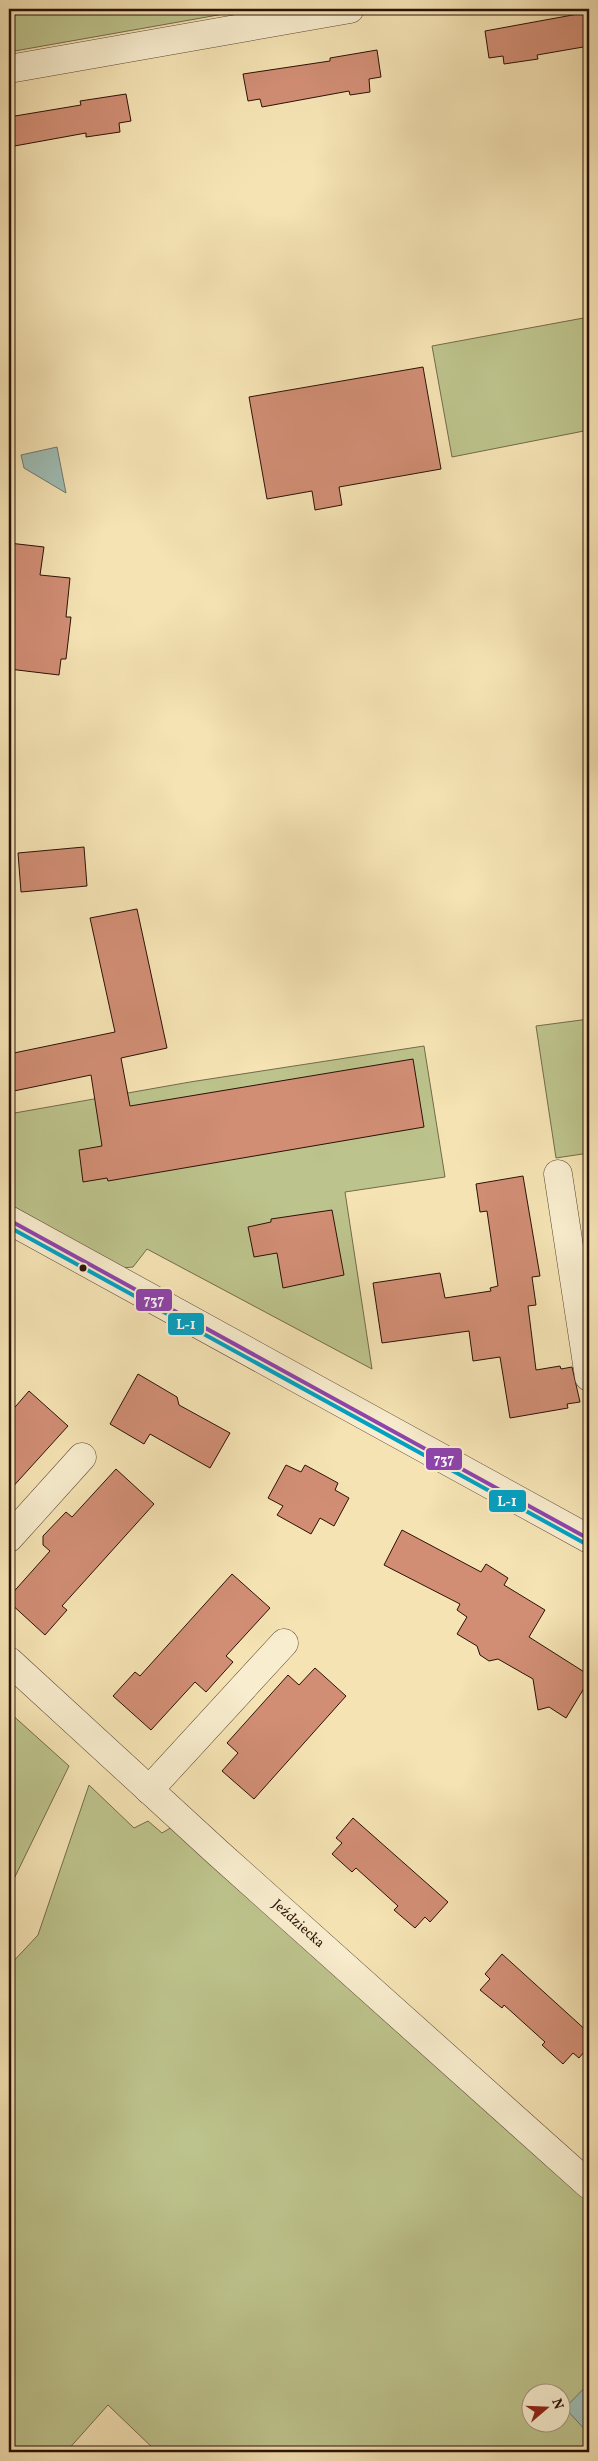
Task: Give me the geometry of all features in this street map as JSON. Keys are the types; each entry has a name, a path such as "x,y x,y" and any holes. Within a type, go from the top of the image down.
{"street":[{"path":"9,68 350,9"},
{"path":"558,1174 589,1377"},
{"path":"9,1220 589,1539"},
{"path":"9,1538 82,1457"},
{"path":"149,1790 284,1643"},
{"name":"Jeździecka","path":"9,1661 149,1790 589,2185"}],"green space":[{"path":"9,9 252,9 9,52"},
{"path":"589,317 589,430 452,457 432,346"},
{"path":"589,1019 589,1153 556,1158 536,1026"},
{"path":"424,1046 445,1177 345,1192 372,1369 147,1249 133,1267 122,1268 9,1204 9,1114 190,1082"},
{"path":"9,1712 69,1766 9,1889"},
{"path":"89,1785 134,1828 148,1821 162,1833 172,1827 589,2200 589,2452 157,2452 108,2405 66,2452 9,2452 9,1966 38,1935"}],"water":[{"path":"57,447 66,493 24,468 21,455"},
{"path":"589,2383 589,2434 570,2413 570,2403"}],"building":[{"path":"589,12 589,46 537,55 538,59 504,64 503,56 489,58 485,31"},
{"path":"377,50 381,77 369,79 370,92 350,95 349,91 262,107 260,99 248,101 243,74 330,61 330,58"},
{"path":"126,94 131,121 119,123 120,132 86,137 86,133 9,147 9,117 81,105 80,101"},
{"path":"423,367 441,469 339,487 342,505 315,510 312,491 267,499 249,397"},
{"path":"9,543 44,547 40,575 70,578 66,617 71,617 66,659 61,659 59,675 9,669"},
{"path":"84,847 87,886 21,892 18,853"},
{"path":"137,909 167,1048 121,1058 130,1106 413,1059 424,1127 108,1181 107,1178 83,1182 79,1150 102,1146 91,1075 9,1092 9,1054 115,1032 90,918"},
{"path":"523,1176 540,1276 532,1277 536,1305 528,1306 536,1370 560,1366 561,1369 572,1367 580,1402 567,1404 568,1408 510,1418 500,1357 473,1361 469,1331 382,1343 373,1283 440,1273 445,1298 491,1291 490,1288 498,1286 487,1211 480,1212 476,1184"},
{"path":"332,1210 344,1275 283,1288 277,1253 254,1257 248,1227 271,1222 271,1219"},
{"path":"138,1374 177,1397 179,1405 230,1433 210,1468 150,1434 144,1444 110,1424"},
{"path":"29,1391 68,1426 9,1491 9,1414"},
{"path":"286,1465 301,1472 305,1465 338,1483 335,1490 349,1498 334,1526 320,1518 311,1534 277,1515 283,1506 268,1498"},
{"path":"116,1469 154,1504 62,1606 67,1610 45,1635 9,1602 9,1597 50,1551 43,1545 43,1536 66,1512 72,1517"},
{"path":"402,1530 481,1572 486,1564 508,1578 504,1585 545,1610 529,1637 589,1675 589,1680 566,1718 549,1707 538,1710 533,1679 498,1659 489,1661 480,1655 477,1646 457,1634 467,1617 457,1610 460,1604 384,1565"},
{"path":"232,1574 270,1608 226,1656 233,1662 206,1692 195,1682 151,1730 113,1696 135,1672 140,1676"},
{"path":"315,1668 346,1696 254,1799 222,1771 238,1753 227,1743 288,1675 299,1685"},
{"path":"353,1818 448,1902 430,1922 425,1917 415,1928 394,1910 398,1906 356,1868 352,1872 332,1854 342,1843 336,1838"},
{"path":"502,1954 589,2033 589,2046 579,2058 573,2053 563,2064 542,2045 545,2042 504,2005 502,2008 480,1990 490,1979 485,1974"}],"transit line":[{"name":"737","path":"9,1220 589,1539"},
{"name":"L-1","path":"9,1227 586,1544"}]}
